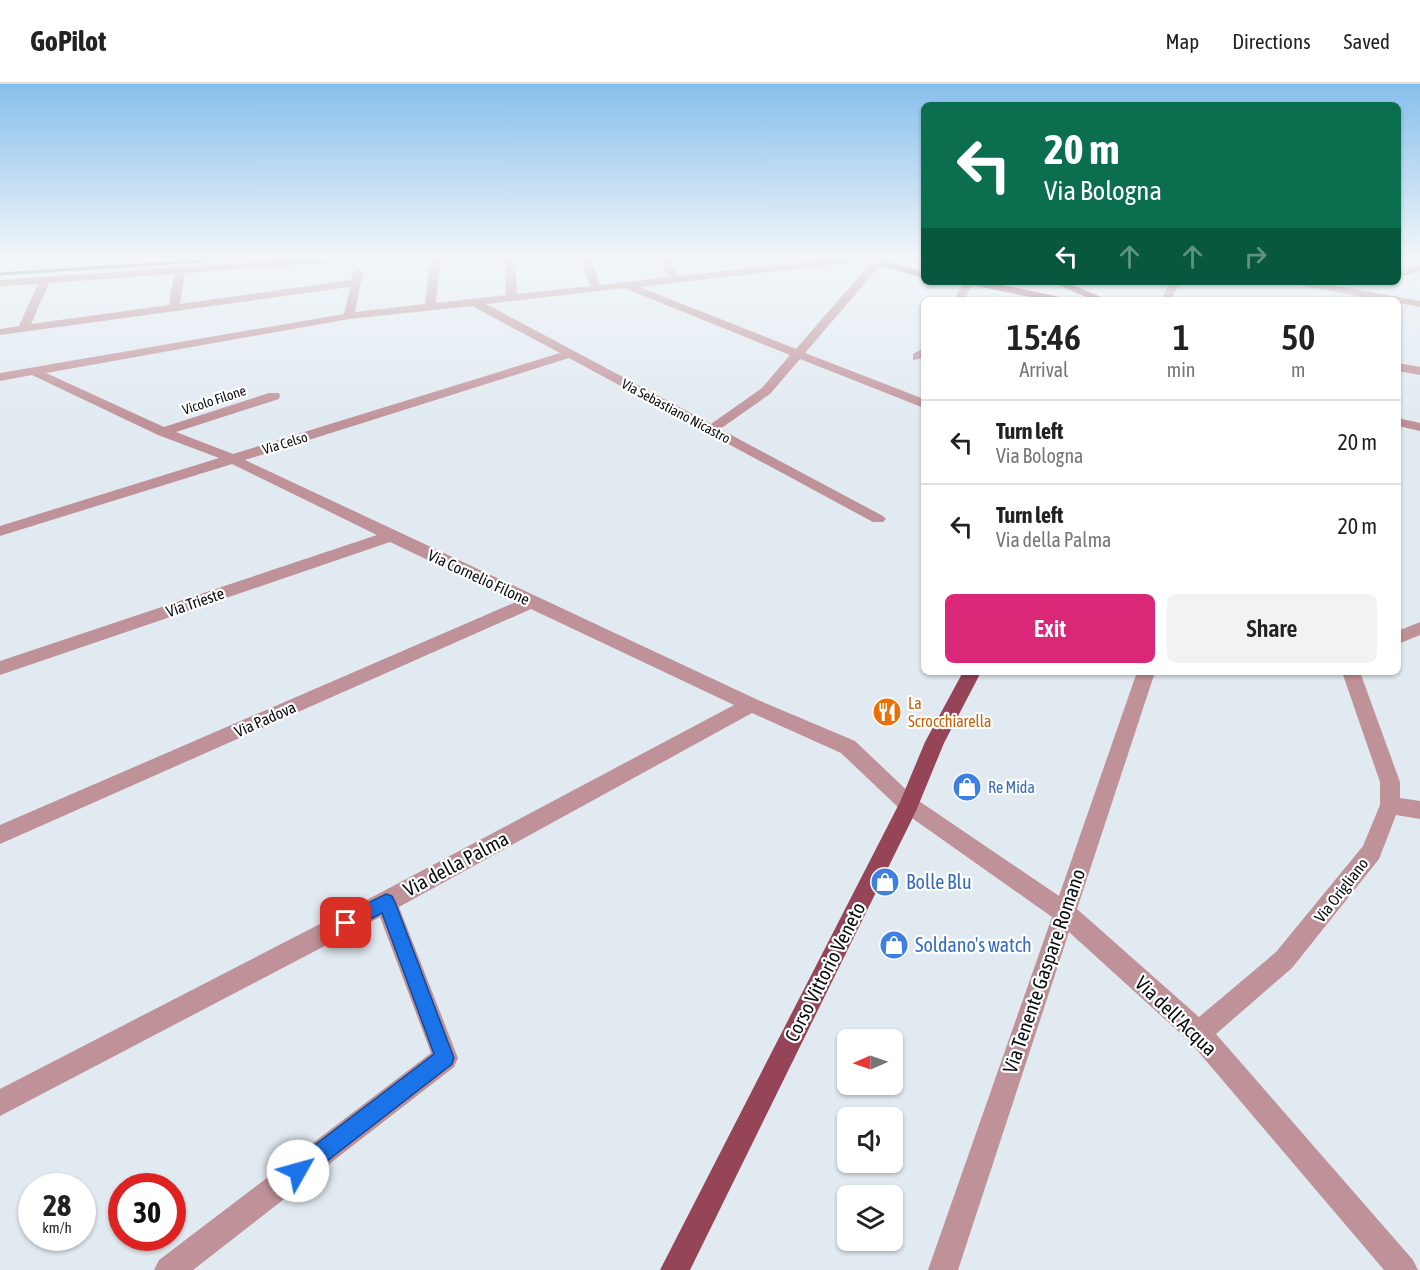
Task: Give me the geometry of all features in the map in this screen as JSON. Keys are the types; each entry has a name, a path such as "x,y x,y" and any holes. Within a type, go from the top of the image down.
{"main road":[{"name":"Corso Vittorio Veneto","path":"675,1270 909,805 935,742 970,675"}],"street":[{"path":"23,329 30,313"},
{"path":"0,332 130,313"},
{"path":"0,377 370,313"},
{"name":"Via Sebastiano Nicastro","path":"495,313 878,519"},
{"path":"695,313 921,403"},
{"path":"710,430 766,391 834,313"},
{"name":"Via Celso","path":"0,531 570,354"},
{"path":"1401,368 1420,371"},
{"name":"Via Cornelio Filone","path":"33,371 163,432 232,459 751,705 848,747 909,805"},
{"name":"Vicolo Filone","path":"163,432 274,396"},
{"path":"1401,423 1420,426"},
{"name":"Via Trieste","path":"0,668 391,536"},
{"name":"Via Padova","path":"0,835 531,602"},
{"path":"1401,637 1420,628"},
{"name":"Via Tenente Gaspare Romano","path":"943,1270 1145,675"},
{"name":"Via Origliano","path":"1199,1033 1284,960 1371,852 1390,805 1390,782 1352,675"},
{"name":"Via della Palma","path":"0,1103 386,902 751,705"},
{"name":"Via dell'Acqua","path":"909,805 1064,912 1199,1033 1403,1270"},
{"path":"1390,805 1420,810"},
{"path":"169,1270 445,1058 386,902"}],"place":[{"name":"La Scrocchiarella","path":"887,712"},
{"name":"Re Mida","path":"967,787"},
{"name":"Bolle Blu","path":"885,882"},
{"name":"Soldano's watch","path":"894,945"}],"route":[{"path":"298,1171 445,1058 386,902 346,923"}]}
